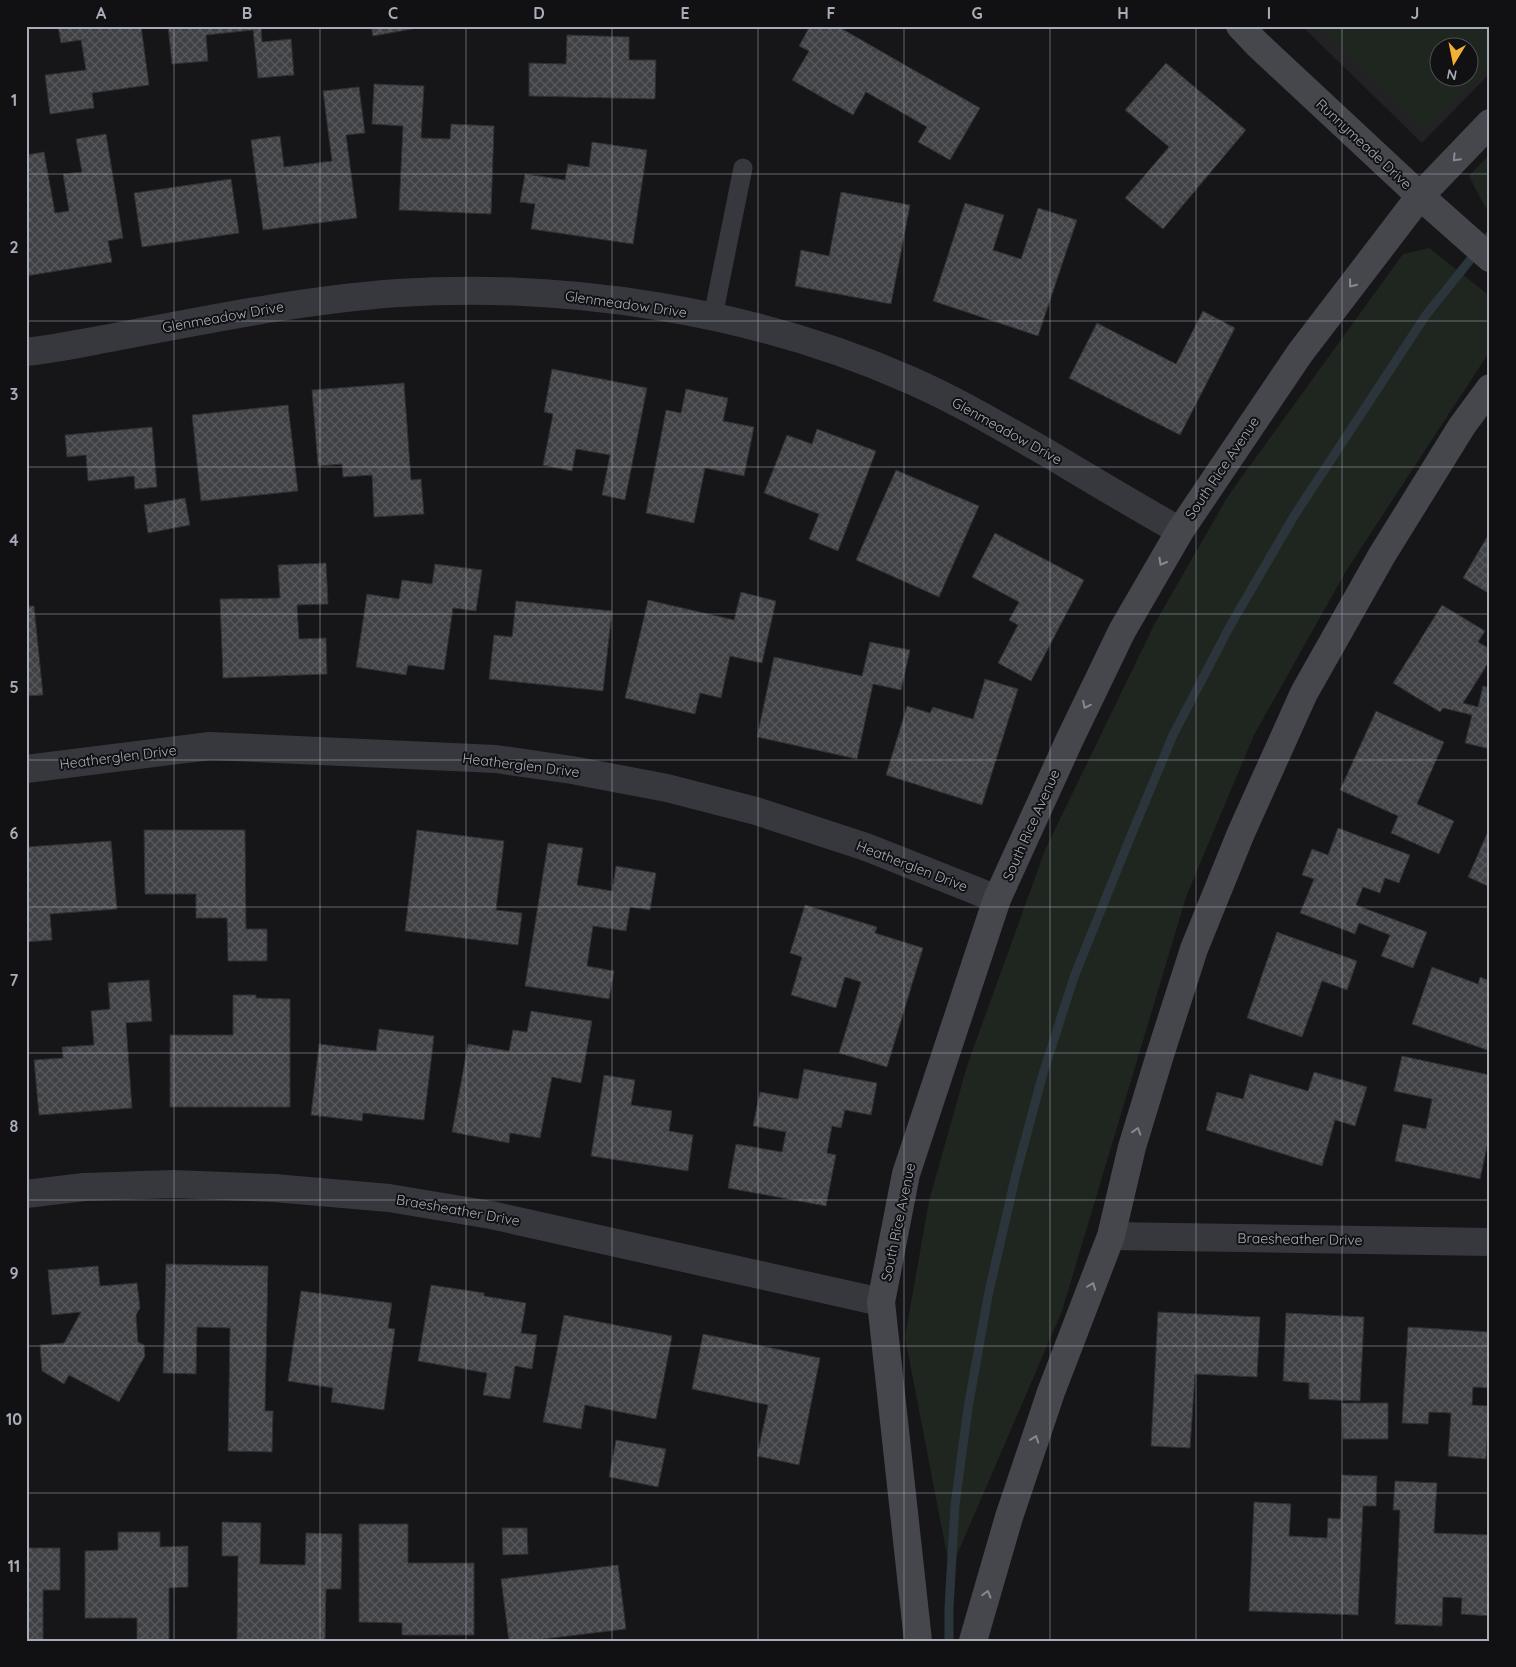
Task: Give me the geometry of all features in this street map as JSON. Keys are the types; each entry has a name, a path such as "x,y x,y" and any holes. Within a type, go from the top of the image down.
{"street":[{"name":"Runnymeade Drive","path":"1240,26 1420,196 1490,258"},
{"name":"South Rice Avenue","path":"918,1641 881,1302 906,1174 997,899 1069,740 1122,631 1180,531 1300,352 1420,196 1490,123"},
{"name":"Glenmeadow Drive","path":"26,352 290,305 397,293 467,292 571,296 632,303 713,316 849,355 909,380 974,411 1180,531"},
{"path":"973,1641 1015,1500 1051,1392 1111,1236 1132,1148 1162,1046 1194,949 1241,833 1304,693 1382,554 1462,426 1490,388"},
{"name":"Heatherglen Drive","path":"26,769 210,746 496,759 572,770 667,788 756,811 866,846 997,899"},
{"name":"Braesheather Drive","path":"26,1194 84,1187 173,1184 274,1188 389,1198 492,1215 881,1302"},
{"name":"Braesheather Drive","path":"1111,1236 1490,1242"}],"lane":[{"path":"713,316 743,168"}],"shaded area":[{"path":"1302,26 1490,26 1490,73 1478,85 1478,38 1428,38 1428,88 1475,88 1422,143"},
{"path":"1316,26 1490,26 1490,66 1478,78 1478,38 1428,38 1428,88 1468,88 1423,133"},
{"path":"1490,154 1490,210 1485,207 1469,176"},
{"path":"1429,248 1490,296 1490,351 1346,571 1254,735 1186,897 1062,1311 950,1571 905,1337 929,1201 967,1066 1045,850 1154,625 1228,496 1403,254"}],"building":[{"path":"58,26 141,26 149,85 92,93 94,108 50,114 45,75 86,70 81,40 61,43"},
{"path":"168,26 261,26 262,42 291,39 294,75 258,78 253,30 206,35 208,61 172,64"},
{"path":"371,26 412,26 412,29 373,36"},
{"path":"810,26 837,26 980,108 950,160 918,142 927,127 866,92 853,115 792,80 809,51 799,46"},
{"path":"567,35 629,37 629,60 656,60 655,99 529,96 529,63 566,64"},
{"path":"1166,63 1246,130 1163,229 1125,198 1169,147 1125,110"},
{"path":"374,84 424,86 421,138 450,139 451,124 494,126 491,214 399,210 403,126 372,124"},
{"path":"359,87 365,133 346,135 357,218 263,230 251,140 280,136 284,167 332,161 323,91"},
{"path":"106,134 123,238 108,241 112,262 26,276 26,155 44,152 55,213 69,211 63,174 82,172 76,139"},
{"path":"592,142 647,150 633,244 531,229 535,204 520,202 525,174 565,180 568,164 589,167"},
{"path":"231,179 239,233 142,247 134,193"},
{"path":"841,192 910,205 891,304 795,286 801,250 829,256"},
{"path":"965,203 1004,215 993,250 1021,259 1038,208 1077,220 1038,336 933,301"},
{"path":"1203,311 1235,328 1180,435 1069,378 1097,323 1176,364"},
{"path":"552,369 647,388 625,500 602,495 610,455 576,449 572,471 543,465 553,414 544,412"},
{"path":"404,383 411,480 421,479 424,514 374,517 372,475 343,477 342,464 318,466 312,390"},
{"path":"686,389 728,398 723,421 754,427 744,476 705,468 694,523 646,513 666,410 681,413"},
{"path":"288,405 298,491 201,501 192,415"},
{"path":"152,427 157,487 135,489 134,476 88,481 86,455 67,457 65,435"},
{"path":"817,429 876,451 838,551 809,539 819,514 764,493 787,435 812,444"},
{"path":"896,470 979,506 939,597 856,560"},
{"path":"185,498 190,525 148,533 144,505"},
{"path":"1490,532 1490,594 1463,578"},
{"path":"995,533 1084,580 1031,681 998,663 1018,625 1009,620 1019,602 972,577"},
{"path":"326,563 328,604 297,605 299,639 326,638 327,674 223,678 220,599 280,598 278,565"},
{"path":"435,564 482,570 476,611 453,608 444,670 408,665 406,675 356,667 367,594 399,599 402,580 432,584"},
{"path":"741,592 776,601 762,663 730,656 721,698 700,693 695,714 625,698 648,600 734,620"},
{"path":"516,601 612,611 603,691 489,679 494,635 512,637"},
{"path":"1442,605 1485,631 1478,642 1490,649 1490,660 1463,703 1478,707 1483,686 1490,688 1490,749 1465,743 1472,715 1443,708 1440,712 1393,683"},
{"path":"26,606 34,606 43,695 26,696"},
{"path":"870,642 910,650 901,690 873,684 857,759 757,737 774,657 862,676"},
{"path":"985,679 1018,689 982,805 886,775 907,706 930,713 933,707 973,719"},
{"path":"1376,711 1444,742 1417,804 1454,821 1439,854 1391,833 1398,816 1340,790"},
{"path":"1490,827 1490,887 1468,877"},
{"path":"1338,828 1410,855 1399,883 1385,878 1380,893 1363,887 1356,905 1427,932 1413,968 1381,956 1390,935 1359,923 1355,934 1300,913 1314,879 1302,875 1312,849 1328,855"},
{"path":"144,830 245,830 246,929 267,929 267,961 228,961 227,918 196,918 196,894 145,894"},
{"path":"417,830 504,841 496,910 522,913 518,945 405,931"},
{"path":"111,841 117,909 50,914 52,940 26,942 26,847"},
{"path":"548,843 583,848 577,885 612,891 616,866 656,873 650,910 630,907 626,931 593,926 587,966 614,971 609,999 525,986"},
{"path":"805,905 877,927 875,933 923,948 887,1067 839,1053 861,982 845,977 836,1008 791,995 802,957 790,953"},
{"path":"1277,932 1357,961 1347,990 1322,981 1302,1037 1247,1018"},
{"path":"1432,967 1478,984 1480,977 1490,981 1490,1051 1412,1024"},
{"path":"149,980 152,1021 126,1023 132,1108 39,1115 34,1060 63,1058 62,1047 94,1045 91,1011 110,1009 108,983"},
{"path":"233,995 256,995 256,998 290,999 290,1107 170,1107 170,1035 233,1035"},
{"path":"531,1011 592,1021 581,1083 552,1077 540,1138 510,1133 509,1143 452,1132 468,1044 509,1051 513,1030 527,1032"},
{"path":"379,1029 434,1036 424,1120 363,1113 362,1121 311,1115 319,1044 376,1051"},
{"path":"1402,1056 1490,1075 1490,1133 1480,1179 1395,1161 1403,1124 1426,1129 1432,1099 1394,1091"},
{"path":"804,1069 877,1083 871,1115 845,1110 841,1128 832,1126 827,1153 836,1155 826,1206 728,1188 736,1144 782,1152 786,1132 753,1126 760,1092 798,1099"},
{"path":"1314,1072 1367,1087 1355,1126 1335,1120 1322,1166 1206,1130 1217,1092 1243,1099 1250,1074 1308,1091"},
{"path":"604,1075 635,1080 631,1105 672,1111 669,1131 693,1135 688,1171 591,1156"},
{"path":"166,1264 268,1266 265,1411 273,1411 272,1452 228,1451 230,1328 197,1327 196,1374 163,1373"},
{"path":"98,1266 100,1286 137,1283 140,1308 136,1315 138,1342 144,1345 145,1356 119,1402 69,1375 64,1384 42,1371 40,1345 64,1343 81,1312 52,1315 48,1270"},
{"path":"431,1285 484,1293 484,1296 526,1303 521,1333 537,1335 532,1369 515,1366 510,1399 483,1395 487,1373 418,1361"},
{"path":"301,1291 392,1303 388,1328 395,1329 384,1410 331,1402 333,1388 288,1381"},
{"path":"1158,1312 1260,1317 1257,1377 1195,1374 1190,1448 1151,1446"},
{"path":"1286,1313 1364,1317 1360,1401 1309,1399 1309,1383 1283,1381"},
{"path":"564,1315 672,1336 656,1419 585,1405 581,1429 543,1422"},
{"path":"1408,1327 1490,1332 1488,1388 1473,1387 1472,1405 1489,1406 1486,1459 1448,1456 1451,1413 1429,1412 1428,1424 1402,1423"},
{"path":"703,1334 820,1358 799,1465 757,1456 768,1405 692,1389"},
{"path":"1342,1403 1388,1403 1388,1439 1343,1439"},
{"path":"616,1440 666,1449 658,1487 609,1477"},
{"path":"1342,1475 1377,1476 1376,1506 1363,1506 1358,1615 1249,1611 1254,1502 1291,1504 1289,1536 1327,1538 1328,1518 1340,1519"},
{"path":"1395,1481 1437,1483 1434,1533 1490,1535 1490,1616 1461,1614 1462,1598 1443,1597 1442,1626 1395,1624 1400,1510 1393,1510"},
{"path":"222,1522 261,1523 260,1564 305,1565 306,1533 342,1534 341,1589 326,1589 325,1641 237,1641 238,1556 222,1556"},
{"path":"359,1524 408,1524 408,1563 474,1563 474,1635 402,1635 402,1623 359,1622"},
{"path":"502,1528 527,1528 528,1554 503,1555"},
{"path":"118,1532 160,1532 160,1547 188,1546 188,1587 169,1588 169,1641 137,1641 137,1618 85,1618 85,1551 118,1550"},
{"path":"26,1548 60,1548 60,1590 43,1590 43,1641 26,1641"},
{"path":"618,1565 626,1629 527,1641 509,1641 501,1579"}],"waterway":[{"path":"949,1641 955,1505 968,1408 988,1296 1016,1174 1042,1077 1074,977 1173,735 1230,626 1294,516 1426,315 1490,235"}]}
